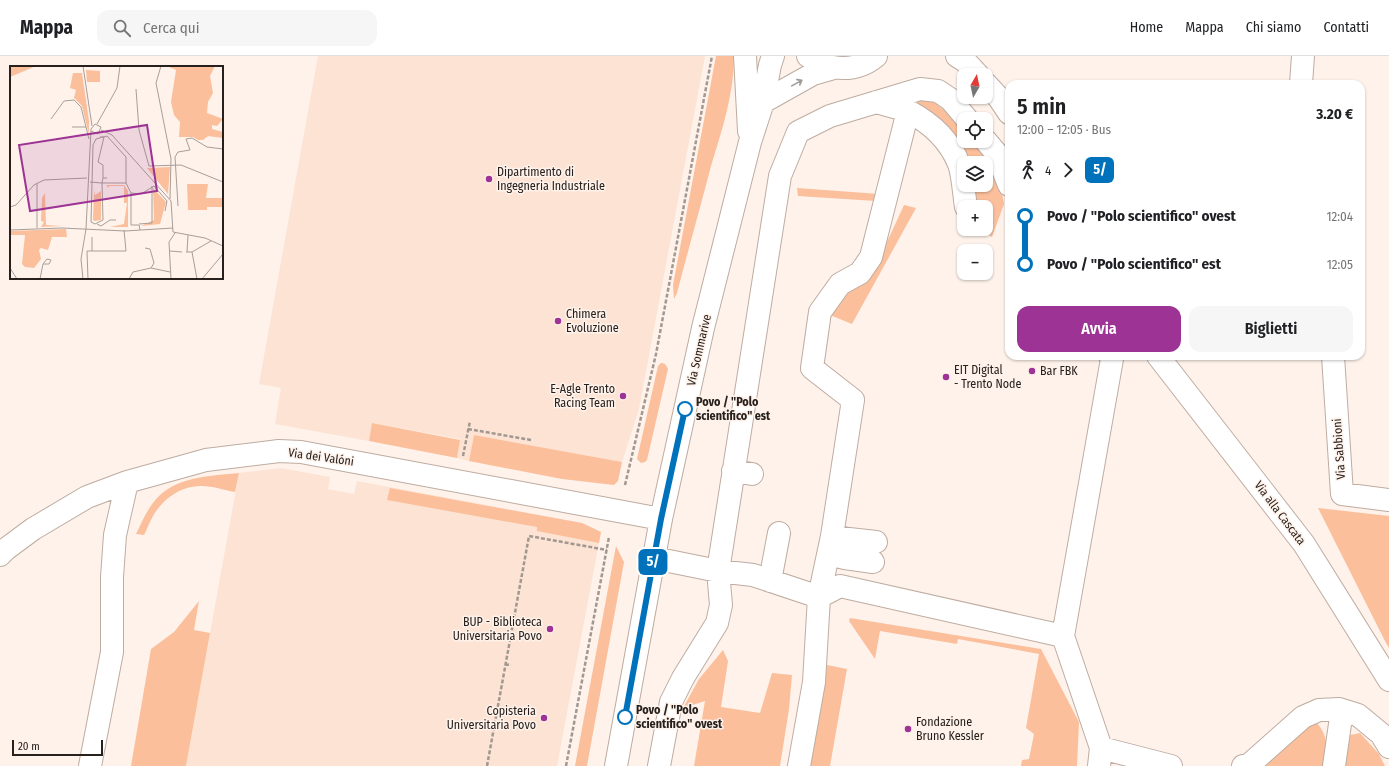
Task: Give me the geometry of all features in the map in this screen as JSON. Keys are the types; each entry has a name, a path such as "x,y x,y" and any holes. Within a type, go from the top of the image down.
{"street":[{"path":"745,56 750,142"},
{"name":"Via Sommarive","path":"616,766 661,519 703,328 750,142 763,102 770,64 773,56"},
{"path":"808,56 816,62 834,68"},
{"path":"763,102 813,74 834,68 852,68 870,61 876,56"},
{"path":"957,56 965,61 972,68"},
{"path":"1301,80 1303,56"},
{"path":"659,766 671,702 683,678 717,623 721,605 718,571 743,472 780,176 798,132 830,116 920,89 938,91 950,99 961,112"},
{"path":"993,92 1005,107"},
{"path":"876,102 908,110 921,118 944,137 959,164 965,200"},
{"path":"799,766 814,682 819,597 830,545 853,400 812,368 820,312 840,284 860,273 871,257 908,110"},
{"path":"992,148 997,154 1005,175"},
{"path":"1112,360 1063,636 1100,757 1171,766"},
{"name":"Via alla Cascata","path":"1161,360 1304,544 1389,680"},
{"name":"Via Sabbioni","path":"1333,360 1342,494 1389,500"},
{"name":"Via dei Valóni","path":"0,555 33,529 88,497 127,482 206,460 279,451 302,452 661,519"},
{"path":"90,766 112,652 112,577 115,535 127,482"},
{"path":"770,581 779,533"},
{"path":"830,545 845,558 874,552"},
{"path":"654,558 718,571 753,575 819,597 840,586 1063,636"},
{"path":"1243,766 1250,764 1303,717 1319,710 1342,710 1358,716 1381,734 1389,747"},
{"path":"1334,766 1342,710"}],"path":[{"path":"625,488 656,354 712,56"},
{"path":"466,441 470,421"},
{"path":"468,429 531,440"},
{"path":"566,766 610,532"},
{"path":"487,766 529,536 607,550"},
{"path":"505,664 511,665"}],"shaded area":[{"name":"Dipartimento di Ingegneria Industriale","path":"318,56 705,56 639,409 622,462 474,435 469,461 457,458 460,439 373,423 369,441 275,424 281,388 259,384"},
{"path":"716,56 734,56 730,98 677,293 674,299 673,285"},
{"path":"917,97 933,101 957,121 957,147 944,123 917,103"},
{"path":"958,148 979,148 984,156 962,156"},
{"path":"993,168 999,177 1004,204 993,234 993,200 975,200 975,192 993,192"},
{"path":"797,188 879,194 876,201 798,196"},
{"path":"904,205 916,208 852,324 830,315 850,290 865,281 887,242"},
{"path":"661,363 664,363 668,369 647,460 641,463 637,459 658,366"},
{"path":"372,423 460,440 457,458 369,441"},
{"path":"474,435 622,462 618,481 614,485 562,479 469,461"},
{"path":"281,468 330,477 328,489 354,494 357,481 582,523 601,532 557,766 186,766 239,473"},
{"path":"239,473 235,492 202,486 191,487 179,491 169,497 158,508 153,515 144,535 136,534 151,505 166,490 185,481 196,478"},
{"path":"390,488 582,523 601,532 599,543 537,531 537,527 387,500"},
{"path":"1318,508 1389,516 1389,648 1385,641"},
{"path":"616,546 624,562 587,766 575,766"},
{"path":"199,601 194,630 210,633 186,766 131,766 151,649 174,632"},
{"path":"850,618 1041,649 1079,722 1077,766 1021,766 1022,760 1029,759 1034,734 1026,728 1039,654 958,639 957,644 880,631 875,659 849,621"},
{"path":"723,650 728,661 721,707 760,713 772,673 792,675 789,709 780,766 694,766 705,701 683,708 699,679"},
{"path":"827,665 847,669 830,766 809,766"},
{"path":"1307,722 1317,723 1324,734 1326,744 1323,766 1266,766 1283,742"},
{"path":"1360,733 1379,754 1385,766 1345,766 1350,735"}],"bus line":[{"name":"5/","path":"625,717 661,519 685,409"}],"place":[{"name":"Dipartimento di Ingegneria Industriale","path":"489,179"},
{"name":"Chimera Evoluzione","path":"558,321"},
{"name":"Bar FBK","path":"1032,371"},
{"name":"EIT Digital - Trento Node","path":"946,377"},
{"name":"E-Agle Trento Racing Team","path":"623,396"},
{"name":"Povo / \"Polo scientifico\" est","path":"685,409"},
{"name":"BUP - Biblioteca Universitaria Povo","path":"550,629"},
{"name":"Povo / \"Polo scientifico\" ovest","path":"625,717"},
{"name":"Copisteria Universitaria Povo","path":"544,718"},
{"name":"Fondazione Bruno Kessler","path":"908,729"}]}
